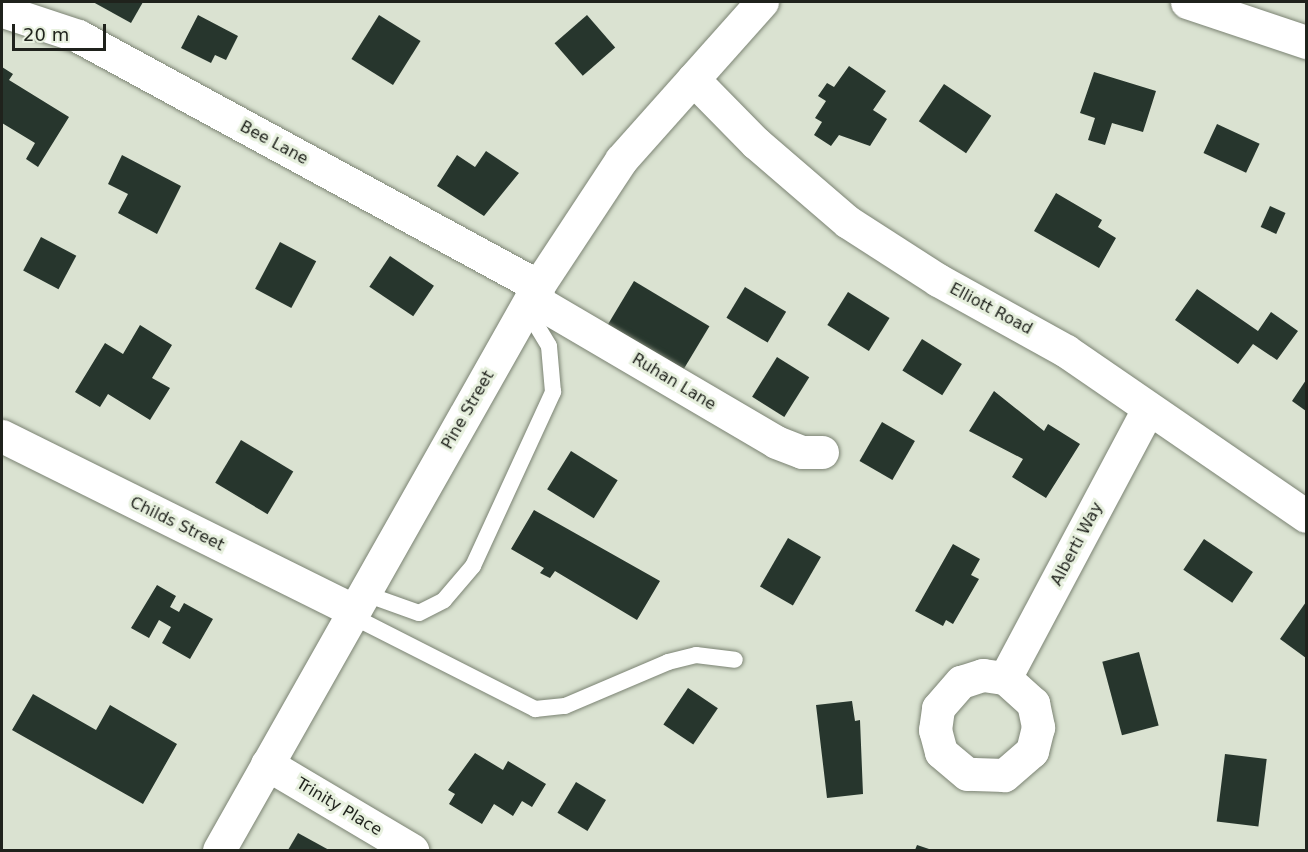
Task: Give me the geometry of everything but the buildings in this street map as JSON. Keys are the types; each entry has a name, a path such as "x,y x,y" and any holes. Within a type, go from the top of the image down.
{"street":[{"name":"Pine Street","path":"219,850 532,297 621,160 762,2"},
{"path":"1187,2 1306,42"},
{"name":"Bee Lane","path":"6,12 78,36 532,297"},
{"name":"Elliott Road","path":"693,79 756,143 848,222 938,280 1066,351 1306,516"},
{"name":"Ruhan Lane","path":"532,297 776,442 802,452 822,452"},
{"name":"Alberti Way","path":"1005,678 1148,409"},
{"name":"Childs Street","path":"2,436 356,606"},
{"name":"Trinity Place","path":"267,764 412,850"}],"lane":[{"path":"356,606 418,613 444,600 473,566 553,392 549,346 532,297"},
{"path":"356,606 535,709 565,706 668,662 696,655 735,660"}]}
